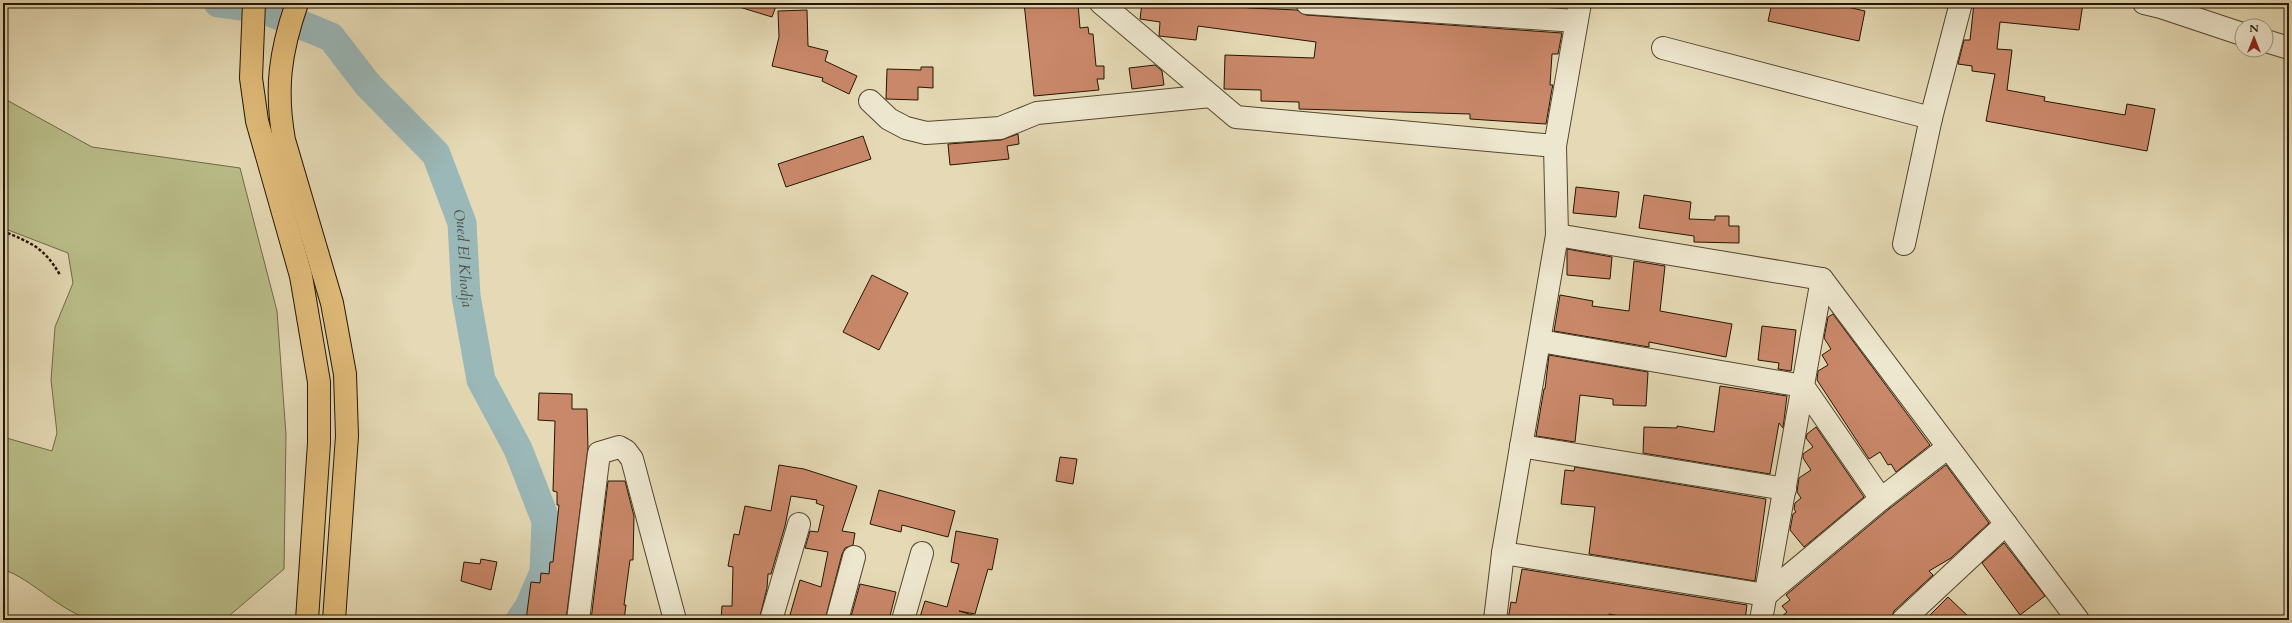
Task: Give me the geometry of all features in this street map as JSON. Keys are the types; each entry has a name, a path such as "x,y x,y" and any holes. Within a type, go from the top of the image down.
{"highway":[{"path":"254,3 251,78 257,121 300,276 319,382 319,443 307,616"},
{"path":"297,3 280,62 279,96 284,140 332,303 345,374 347,436 334,620"}],"street":[{"path":"1101,3 1236,117 1555,146"},
{"path":"1307,3 1578,12 1555,146 1557,234 1503,553 1495,620"},
{"path":"1904,244 1931,118 1962,3"},
{"path":"2144,3 2161,7 2234,31"},
{"path":"2274,43 2289,48"},
{"path":"1663,48 1931,118"},
{"path":"870,101 889,119 906,128 926,133 1000,128 1037,113 1211,96"},
{"path":"1557,234 1822,279 1947,448 2078,620"},
{"path":"1761,620 1822,279"},
{"path":"1540,341 1804,386 1881,499"},
{"path":"1521,446 1784,489"},
{"path":"578,620 599,453 618,447 626,451 632,459 675,620"},
{"path":"1503,553 1766,595 1881,499 1947,448"},
{"path":"771,620 799,524"},
{"path":"1903,620 2006,524"},
{"path":"903,620 922,553"},
{"path":"838,620 854,557"}],"path":[{"path":"3,231 28,242 49,256 60,275"}],"green space":[{"path":"3,98 92,147 240,168 277,311 286,435 284,569 230,615 230,620 92,620 69,610 15,574 3,569 3,437 52,451 57,433 51,380 55,327 73,283 68,253 3,228"}],"building":[{"path":"737,3 777,3 772,17 736,6"},
{"path":"1024,3 1078,3 1080,28 1088,27 1089,34 1093,34 1096,66 1104,66 1104,79 1097,79 1099,90 1034,96"},
{"path":"1142,3 1183,3 1205,6 1206,3 1213,3 1250,8 1297,10 1306,15 1562,33 1558,54 1552,54 1550,85 1553,85 1546,124 1470,119 1470,114 1299,109 1299,102 1261,101 1261,90 1224,89 1225,55 1314,58 1316,42 1198,26 1196,40 1159,36 1160,22 1140,19"},
{"path":"1494,3 1548,3 1548,7"},
{"path":"1772,3 1830,3 1865,11 1859,41 1768,21"},
{"path":"1974,3 2083,3 2079,30 2000,22 1997,49 2012,50 2007,90 2045,97 2044,101 2125,115 2127,104 2155,109 2147,151 1986,121 1995,74 1972,71 1972,66 1958,64 1964,40 1970,40"},
{"path":"807,10 808,46 828,51 825,61 857,76 849,94 822,81 823,78 772,66 779,37 778,11"},
{"path":"1155,65 1162,71 1164,85 1132,89 1129,68"},
{"path":"921,67 933,67 933,88 918,87 918,100 886,99 887,69 921,70"},
{"path":"1018,134 1019,144 1007,146 1009,159 950,165 948,144 1001,140"},
{"path":"863,136 871,159 786,187 778,164"},
{"path":"1576,187 1619,192 1616,217 1573,213"},
{"path":"1644,195 1691,202 1689,219 1715,220 1715,216 1729,216 1729,226 1739,226 1739,243 1694,242 1694,236 1639,228"},
{"path":"1567,249 1612,257 1610,279 1567,275"},
{"path":"1634,261 1665,266 1660,311 1732,324 1726,357 1649,342 1649,347 1554,331 1560,295 1593,301 1592,306 1629,311"},
{"path":"872,275 908,293 879,350 843,332"},
{"path":"1833,314 1930,445 1896,472 1891,464 1888,465 1880,452 1869,459 1817,380 1818,371 1828,365 1822,355 1831,349 1824,338 1828,317"},
{"path":"1762,326 1796,330 1791,371 1778,369 1779,363 1758,360"},
{"path":"1549,355 1648,372 1646,406 1613,405 1613,399 1580,395 1575,442 1536,436 1545,389"},
{"path":"1720,386 1787,396 1783,428 1779,423 1770,474 1643,453 1644,427 1677,428 1677,426 1714,432"},
{"path":"539,393 572,394 572,409 587,409 588,448 566,620 526,620 531,582 540,583 541,573 549,574 550,562 553,562 559,505 557,505 557,492 553,491 555,421 538,420"},
{"path":"1816,427 1864,497 1804,547 1790,530 1793,514 1796,512 1794,509 1795,503 1801,498 1797,492 1799,478 1811,470 1803,458 1803,454 1813,447 1806,438 1807,434"},
{"path":"1060,457 1077,459 1073,484 1056,481"},
{"path":"779,465 804,469 857,486 842,531 855,533 853,545 845,548 842,554 825,620 807,620 790,615 800,580 821,587 828,552 805,548 810,531 818,532 824,506 816,503 817,500 791,496 785,526 771,574 768,574 767,588 759,620 721,620 722,606 732,606 733,567 728,566 734,534 739,535 745,506 771,511"},
{"path":"1946,465 1989,523 1951,558 1929,571 1933,575 1894,611 1891,620 1777,620 1787,612 1782,606 1790,600 1786,595 1889,509"},
{"path":"1575,467 1766,499 1755,581 1589,554 1595,507 1561,504 1565,470 1574,471"},
{"path":"608,481 625,481 634,516 633,560 630,560 624,605 626,605 624,620 591,620"},
{"path":"879,490 955,511 948,537 902,525 901,532 870,524"},
{"path":"956,531 998,539 992,570 988,569 975,614 959,611 979,617 978,620 919,620 925,601 947,607 959,564 951,562"},
{"path":"2004,543 2045,596 2020,615 1982,563"},
{"path":"481,559 497,562 491,590 461,581 464,562 480,564"},
{"path":"1522,569 1747,605 1745,620 1639,620 1609,614 1608,620 1508,620 1511,602 1516,603"},
{"path":"860,584 896,592 889,620 850,620"},
{"path":"1948,597 1972,620 1925,620"}],"waterway":[{"name":"Oued El Khodja","path":"218,3 263,9 331,37 368,85 436,154 462,223 466,296 481,380 518,449 546,521 544,572 529,607 520,620"}]}
